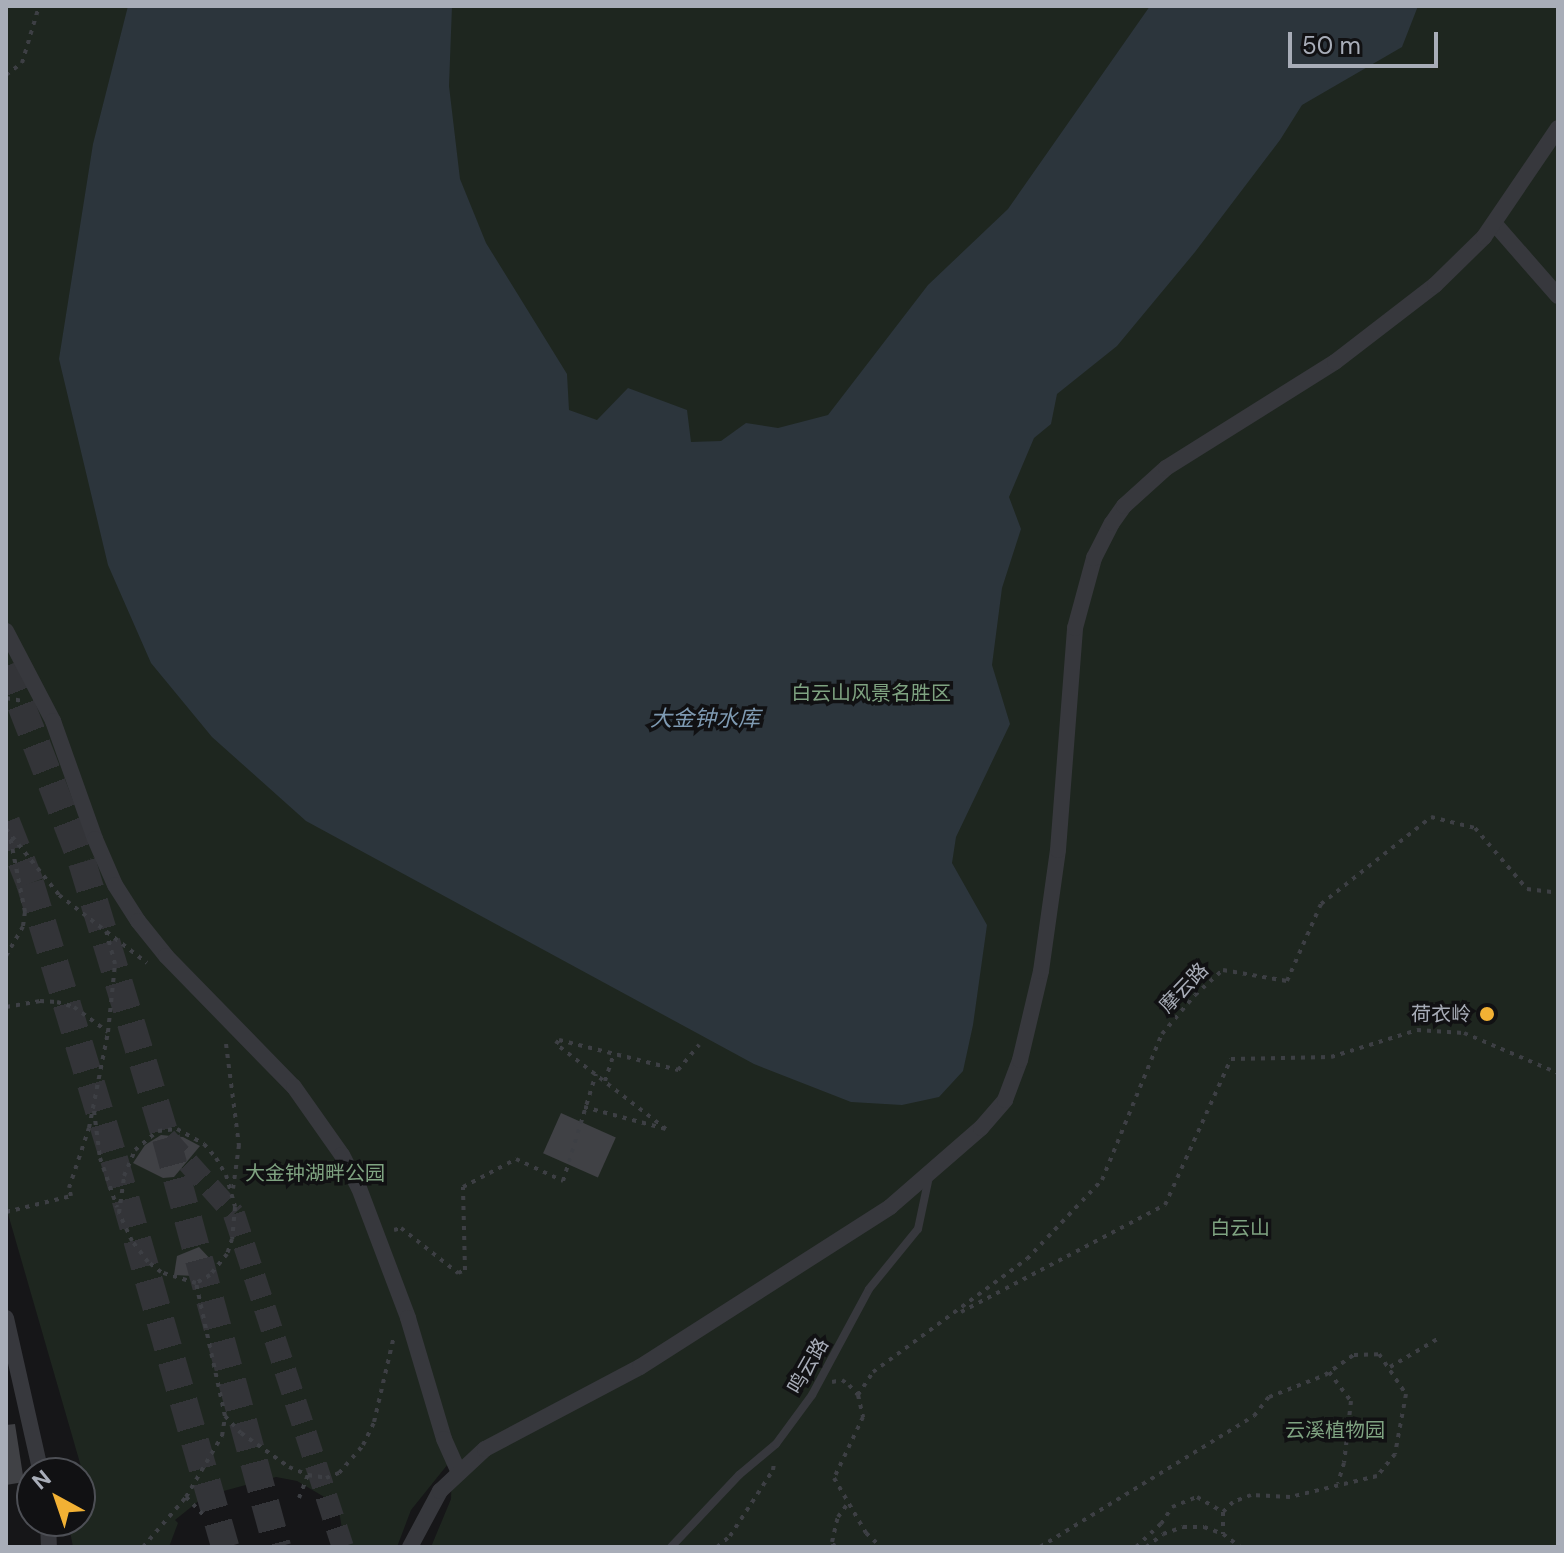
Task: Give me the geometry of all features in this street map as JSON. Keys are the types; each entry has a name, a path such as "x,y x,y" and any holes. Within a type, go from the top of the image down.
{"street":[{"path":"410,1547 440,1491 485,1449 640,1367 903,1198 981,1128 1005,1100 1020,1060 1041,971 1058,850 1075,628 1094,558 1112,523 1124,506 1166,468 1335,362 1435,285 1494,223 1558,128"},
{"path":"1494,223 1558,296"},
{"path":"6,631 53,721 95,839 123,897 166,956 294,1087 342,1155 377,1235 408,1318 444,1439 459,1473"},
{"path":"6,1318 37,1457"}],"lane":[{"name":"鸣云路","path":"671,1547 739,1475 776,1444 812,1395 869,1289 918,1229 930,1173"}],"path":[{"path":"6,75 22,63 39,6"},
{"path":"6,699 33,706"},
{"path":"6,699 9,709 6,719"},
{"name":"摩云路","path":"858,1395 873,1372 1027,1259 1102,1180 1162,1034 1195,995 1223,970 1287,981 1321,904 1431,817 1475,828 1527,889 1558,893"},
{"path":"8,832 59,895 158,970"},
{"path":"6,956 23,926 25,912 8,832"},
{"path":"6,1212 71,1196 73,1174 94,1105 108,1032 115,964 106,931"},
{"path":"6,1007 40,1001 57,1002 74,1007 108,1032"},
{"path":"94,1105 100,1158 132,1241 148,1262 169,1276 196,1283 210,1275 227,1254 234,1227 233,1192 239,1145 224,1030"},
{"path":"949,1319 1165,1205 1231,1059 1331,1057 1417,1030 1464,1033 1558,1073"},
{"path":"584,1107 666,1129 556,1044 559,1040 678,1070 699,1045"},
{"path":"605,1081 614,1054"},
{"path":"377,1235 401,1228 458,1273 465,1270 463,1187 516,1159 563,1181 571,1165 584,1107 596,1074"},
{"path":"119,1213 124,1176 135,1150 158,1131 177,1129 204,1144 216,1158 233,1192"},
{"path":"143,1547 186,1497 213,1455 225,1416 196,1283"},
{"path":"225,1416 257,1444 308,1475 326,1478 339,1473 363,1445 381,1403 395,1329"},
{"path":"1390,1367 1439,1338"},
{"path":"1040,1547 1254,1416 1269,1397 1329,1372 1354,1355 1379,1354 1406,1394 1395,1454 1377,1476 1290,1497 1251,1495 1233,1502 1223,1512 1223,1534"},
{"path":"1329,1372 1351,1401 1344,1463 1338,1483"},
{"path":"812,1395 842,1380 858,1395 863,1417 834,1478 866,1533 881,1547"},
{"path":"717,1547 730,1536 773,1470 776,1444"},
{"path":"299,1498 308,1475"},
{"path":"186,1497 205,1517"},
{"path":"1136,1547 1161,1524 1172,1507 1184,1501 1197,1497 1223,1512"},
{"path":"835,1547 832,1542 838,1517 848,1503"},
{"path":"1146,1547 1163,1534 1183,1527 1204,1527 1223,1534 1240,1547"}],"green space":[{"name":"白云山风景名胜区","path":"6,6 1558,6 1558,1547 431,1547 451,1499 452,1459 411,1510 397,1547 345,1547 338,1505 297,1481 276,1477 205,1496 175,1520 178,1523 169,1547 73,1547 71,1537 96,1537 96,1457 78,1457 6,1207"}],"water":[{"name":"大金钟水库","path":"128,6 452,6 449,86 460,179 486,243 567,374 569,410 597,420 628,388 687,410 691,442 721,441 746,423 778,428 828,415 928,285 1008,209 1150,6 1418,6 1402,47 1302,105 1280,140 1195,252 1117,346 1057,394 1051,424 1034,438 1009,497 1021,529 1002,588 992,665 1010,724 956,837 952,863 987,925 973,1025 963,1071 939,1097 902,1105 851,1102 754,1064 306,821 212,737 151,663 108,565 59,359 93,144"}],"building":[{"path":"561,1113 616,1137 598,1178 543,1153"},
{"path":"161,1135 183,1137 200,1146 174,1177 163,1178 133,1163 145,1145"},
{"path":"199,1247 214,1263 194,1276 174,1275 177,1256"},
{"path":"15,1424 20,1457 16,1457 16,1483 6,1485 6,1425"}],"tunnel":[{"path":"6,666 82,862 166,1138 277,1547"},
{"path":"6,822 30,883 114,1159 225,1547"},
{"path":"166,1138 234,1214 343,1547"}],"place":[{"name":"荷衣岭","path":"1487,1014"}],"park label":[{"name":"大金钟湖畔公园","path":"315,1173"},
{"name":"白云山","path":"1240,1228"},
{"name":"云溪植物园","path":"1335,1430"}]}
